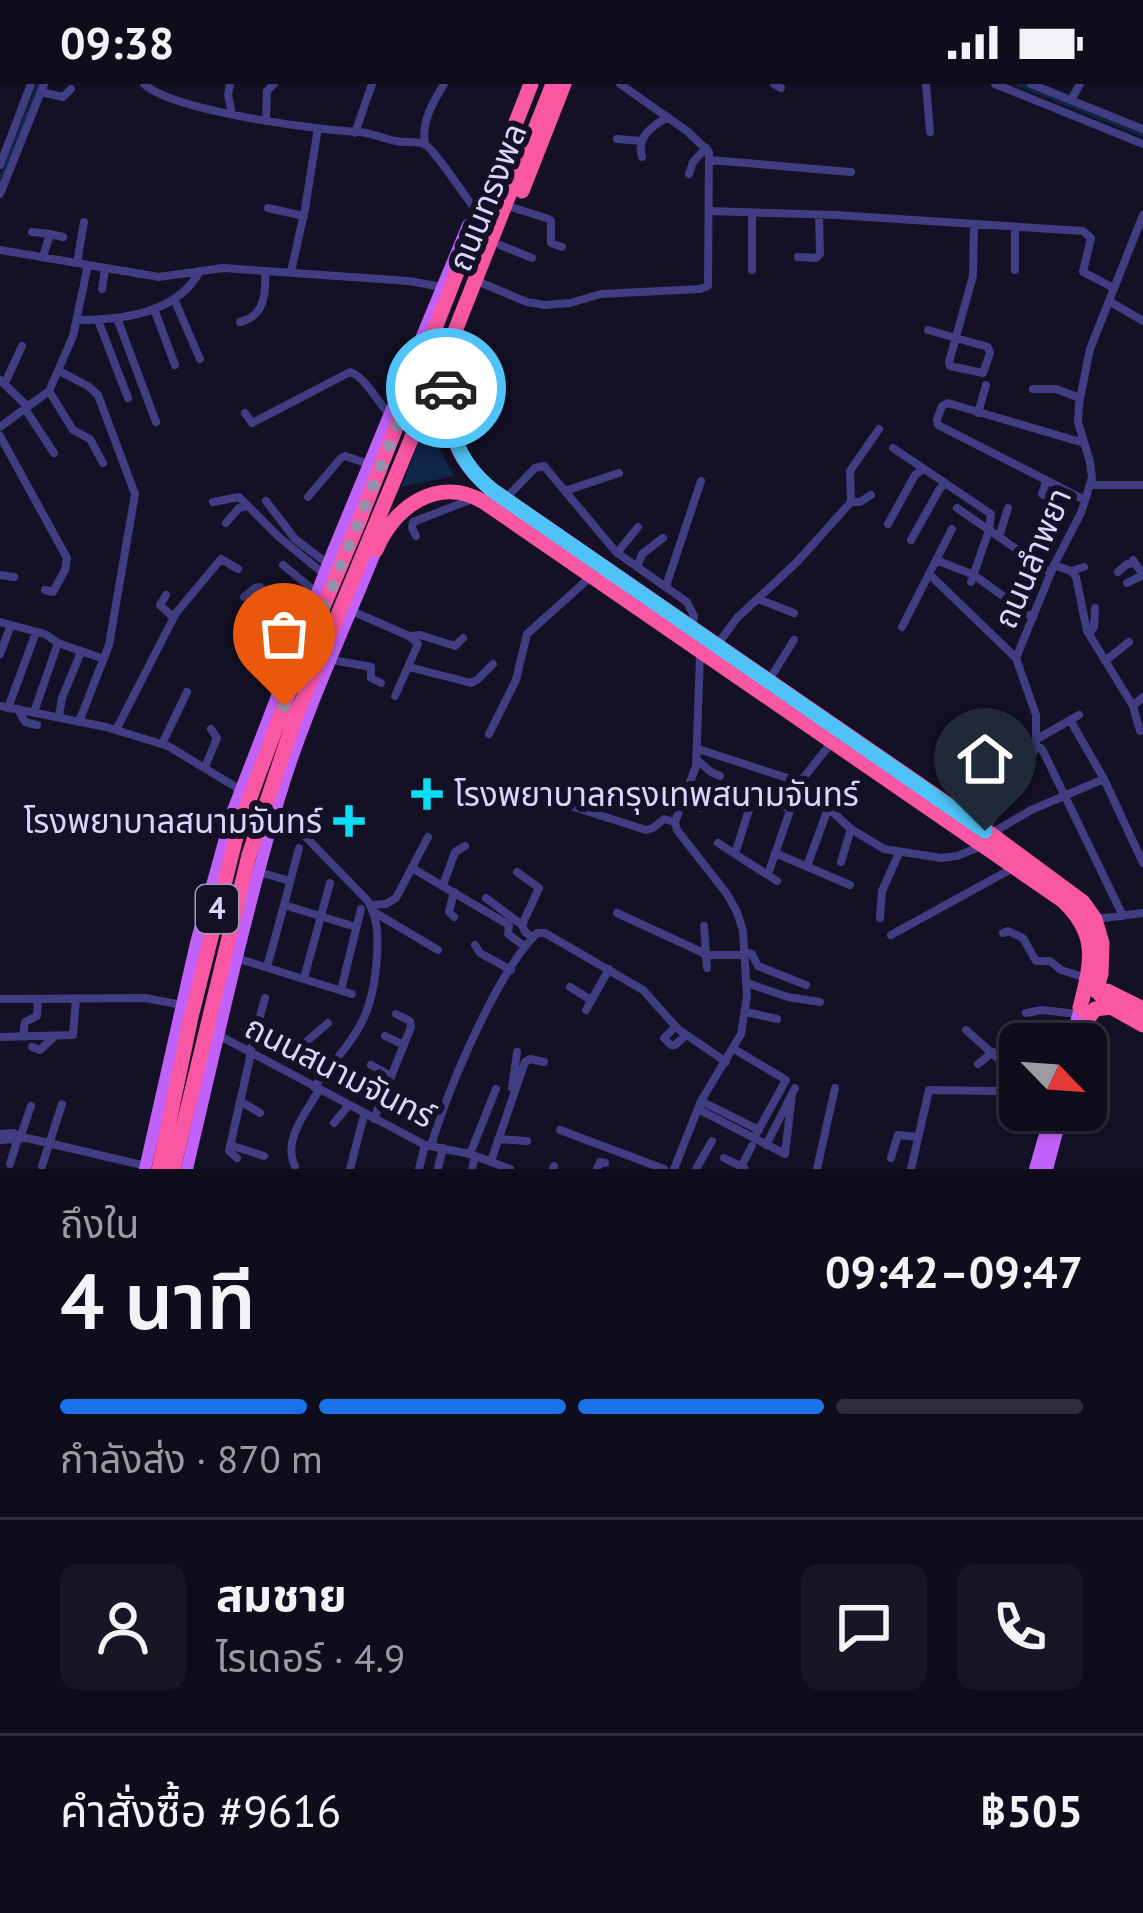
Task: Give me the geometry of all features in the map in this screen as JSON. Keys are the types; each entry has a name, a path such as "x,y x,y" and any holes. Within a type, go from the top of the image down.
{"highway":[{"name":"4","path":"164,1168 188,1032 237,833 351,541 374,467 415,382 532,84"},
{"name":"4","path":"164,1168 215,1028 249,855 295,718 553,84"},
{"name":"ถนนทรงพล","path":"564,84 454,363 449,422 465,463 598,578 692,629 709,648 1083,902 1095,919"},
{"path":"439,320 434,346 438,355 452,356 464,333"},
{"path":"415,382 425,367 443,368 448,399"},
{"name":"ถนนทรงพล","path":"374,467 376,505 382,508 452,491 476,497 768,682 836,736"},
{"path":"375,553 396,515 433,494"},
{"path":"351,541 359,532 370,531 377,541 375,553"},
{"path":"237,833 278,694"},
{"name":"ถนนทรงพล","path":"984,838 1080,917 1089,940 1094,979"},
{"path":"1095,919 1102,943 1082,1014 1113,1000 1143,1009"},
{"path":"1094,979 1143,1025"}],"main road":[{"name":"4","path":"164,1168 182,1005 240,789 326,569 374,467 389,415 519,113"},
{"name":"4","path":"215,1028 300,739 375,553"},
{"path":"1079,1023 1082,1014"},
{"path":"1035,1169 1046,1131"},
{"path":"1047,1169 1057,1131"}],"street":[{"path":"0,165 31,84"},
{"path":"144,84 155,93 232,114 424,144 475,209"},
{"path":"230,84 232,114"},
{"path":"266,119 267,91 274,84"},
{"path":"356,133 372,84"},
{"path":"424,144 428,115 444,84"},
{"path":"484,284 544,305 601,294 706,288 710,160 706,148 620,84"},
{"path":"926,84 930,132"},
{"path":"995,84 1143,144"},
{"path":"1031,84 1143,129"},
{"path":"1071,100 1080,84"},
{"path":"0,194 43,88 63,97 71,89"},
{"path":"642,157 642,141 651,126 668,117"},
{"path":"1,129 14,128"},
{"path":"291,272 318,128"},
{"path":"617,140 642,141"},
{"path":"688,174 706,148"},
{"path":"710,160 851,172"},
{"path":"268,208 304,216"},
{"path":"514,208 551,221 551,243 562,247"},
{"path":"710,211 1086,232 1090,238 1083,272 1114,289"},
{"path":"752,213 752,270"},
{"path":"798,257 820,254 819,215"},
{"name":"ถนนลำพยา","path":"1123,916 1036,744 1034,709 1016,658 1052,569 1082,513 1092,470 1078,422 1090,349 1142,218"},
{"path":"77,263 84,222"},
{"path":"928,330 955,338 990,350 983,373 950,366 955,338 973,277 974,224"},
{"path":"1015,227 1015,270"},
{"path":"710,230 724,230"},
{"path":"32,232 63,237"},
{"path":"43,257 50,234"},
{"path":"500,245 532,258"},
{"path":"0,250 159,278 201,269 265,271 442,287"},
{"path":"45,590 53,592 58,586 67,558 0,432 49,391 77,320 88,266"},
{"path":"102,289 105,268"},
{"path":"77,320 117,318 154,309 188,290 201,269"},
{"path":"240,322 255,315 264,299 265,271"},
{"path":"174,299 200,359"},
{"path":"1109,302 1143,322"},
{"path":"154,309 176,364"},
{"path":"117,318 156,422"},
{"path":"98,320 128,398"},
{"path":"22,346 2,382 27,408 54,453"},
{"path":"114,361 131,356"},
{"path":"58,371 98,395 135,491 110,645 79,722"},
{"path":"245,413 252,423 350,372 362,376 389,415"},
{"path":"978,413 986,385"},
{"path":"1033,388 1056,388 1081,398"},
{"path":"49,391 73,430 90,439 103,463"},
{"path":"1084,444 944,404 936,422 1085,500"},
{"path":"674,1169 699,1105 741,1034 746,1012 740,920 675,822 695,772 709,648 851,502 850,471 879,429"},
{"path":"893,448 991,514 973,579"},
{"path":"308,497 345,456 374,467"},
{"path":"505,499 538,465 544,466 616,553 676,592 692,609 692,629"},
{"path":"888,524 915,476 924,469"},
{"path":"565,490 619,473"},
{"path":"666,586 700,481"},
{"path":"1046,482 1042,494 1047,497"},
{"path":"911,540 945,483"},
{"path":"1090,484 1143,484"},
{"path":"851,502 871,495"},
{"path":"214,502 235,496 279,537 326,569"},
{"path":"416,536 413,522 476,497"},
{"path":"266,501 326,569"},
{"path":"226,523 239,508 248,506"},
{"path":"957,508 1052,569 1071,571 1084,566"},
{"path":"999,537 1008,508"},
{"path":"616,553 638,527"},
{"path":"902,627 952,529"},
{"path":"638,568 642,554 663,538"},
{"path":"116,730 173,617 221,560 238,568"},
{"path":"936,560 1033,618"},
{"path":"1118,572 1133,561 1143,575 1127,583"},
{"path":"283,565 317,593"},
{"path":"1071,571 1079,584 1089,634 1132,706 1140,731"},
{"path":"929,574 1016,658"},
{"path":"0,575 14,578"},
{"path":"489,734 516,680 527,634 598,578"},
{"path":"244,597 260,587 305,623"},
{"path":"166,595 160,605 173,617"},
{"path":"758,599 794,613"},
{"path":"1089,634 1094,608"},
{"path":"352,611 409,636 419,646 395,696"},
{"path":"0,622 104,658"},
{"path":"0,654 11,625"},
{"path":"9,708 36,632"},
{"path":"409,636 420,634 455,646 463,638"},
{"path":"768,682 794,640"},
{"path":"1105,661 1130,642"},
{"path":"34,712 58,643"},
{"path":"59,717 81,652"},
{"path":"332,660 371,667 371,678 381,683"},
{"path":"409,668 471,682 493,664"},
{"path":"162,744 187,692"},
{"path":"1132,706 1143,697"},
{"path":"9,708 162,744 240,789"},
{"path":"9,708 25,722 37,725"},
{"path":"984,838 1036,744 1075,718 1143,863"},
{"path":"206,767 217,738 211,729"},
{"path":"718,843 773,878 776,853 800,782 836,736"},
{"path":"697,755 704,768 720,776"},
{"path":"697,755 800,782 851,829 876,845 941,858 957,856 1031,810 1104,779"},
{"path":"735,854 752,800 790,808"},
{"path":"558,802 646,830 664,819 675,822"},
{"path":"682,802 701,808"},
{"path":"807,866 829,806"},
{"path":"276,812 297,828 369,909 438,950"},
{"path":"841,862 851,829"},
{"path":"340,990 356,927 369,909 392,902 428,837"},
{"path":"442,885 455,853 465,846"},
{"path":"266,967 299,848"},
{"path":"776,853 850,885"},
{"path":"880,918 882,891 898,853"},
{"path":"891,935 1015,867"},
{"path":"412,868 509,925 508,934 525,946"},
{"path":"259,872 290,881"},
{"path":"517,872 539,888 521,925"},
{"path":"304,978 330,883"},
{"path":"454,892 448,912 454,917"},
{"path":"486,898 532,937"},
{"path":"284,905 356,927"},
{"path":"295,1166 290,1156 292,1139 316,1088 368,1012 378,930 369,909"},
{"path":"617,913 706,954 752,954 758,966 806,985"},
{"path":"1095,919 1143,913"},
{"path":"704,926 707,968"},
{"path":"419,1169 462,1064 511,970 537,933 545,933 643,990 686,1034 726,1061"},
{"path":"1003,933 1020,935 1036,961 1094,979"},
{"path":"475,945 480,953 511,970"},
{"path":"236,958 352,994"},
{"path":"586,1010 608,969"},
{"path":"746,982 794,999 820,1002"},
{"path":"570,987 591,1000"},
{"path":"0,999 145,998 182,1005"},
{"path":"237,1158 230,1153 230,1145 265,998"},
{"path":"23,1036 26,1022 37,1016 38,999"},
{"path":"0,1037 74,1034 76,999"},
{"path":"746,1012 777,1019"},
{"path":"1026,1013 1082,1014"},
{"path":"349,1169 412,1023 396,1014"},
{"path":"256,1035 299,1048 328,1023"},
{"name":"ถนนสนามจันทร์","path":"215,1028 251,1053 428,1146 473,1155 509,1169"},
{"path":"671,1030 664,1038 671,1045 686,1034"},
{"path":"966,1030 999,1059"},
{"path":"32,1047 40,1050 55,1036"},
{"path":"385,1036 404,1045"},
{"path":"724,1158 742,1168 786,1080 734,1049"},
{"path":"512,1096 517,1052"},
{"path":"978,1064 993,1052"},
{"path":"491,1161 528,1059 544,1062"},
{"path":"371,1065 391,1076"},
{"path":"817,1169 835,1088"},
{"path":"472,1169 496,1089"},
{"path":"911,1169 929,1090 999,1090"},
{"path":"699,1105 766,1145 785,1154 794,1091 766,1145"},
{"path":"240,1101 260,1113"},
{"path":"42,1166 62,1104"},
{"path":"10,1164 31,1106"},
{"path":"334,1123 348,1106"},
{"path":"560,1130 664,1169"},
{"path":"891,1158 898,1135 918,1137"},
{"path":"0,1137 164,1168"},
{"path":"498,1139 527,1141"},
{"path":"696,1169 712,1141"},
{"path":"230,1145 264,1156"},
{"path":"438,1168 443,1148"}],"water":[{"path":"430,413 438,446 454,476 401,487"}],"waterway":[{"path":"0,182 40,84"},
{"path":"1020,84 1143,134"}],"way so far":[{"path":"284,706 415,382 425,367 437,365 445,373 446,388"}],"place":[{"name":"โรงพยาบาลกรุงเทพสนามจันทร์","path":"427,794"},
{"name":"โรงพยาบาลสนามจันทร์","path":"349,821"}],"route":[{"path":"446,388 455,442 472,473 492,490 985,831"}]}
